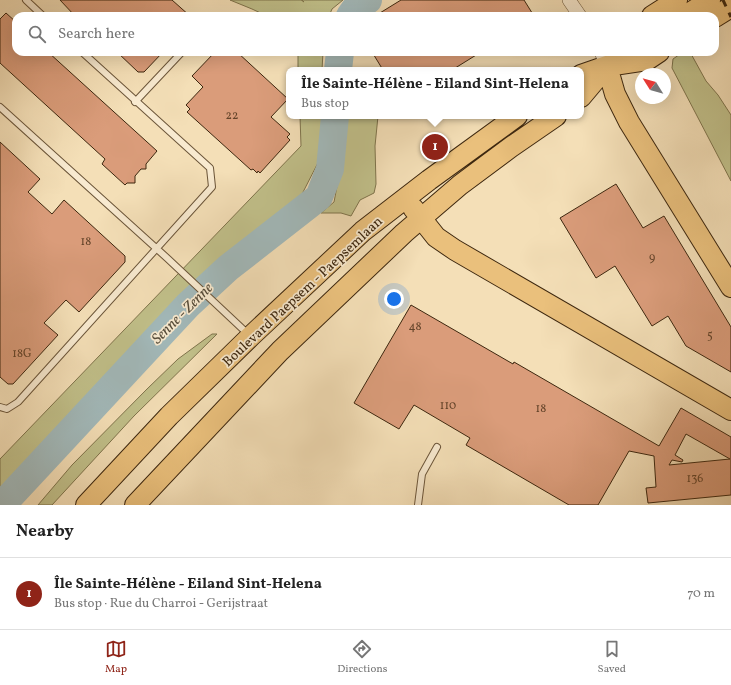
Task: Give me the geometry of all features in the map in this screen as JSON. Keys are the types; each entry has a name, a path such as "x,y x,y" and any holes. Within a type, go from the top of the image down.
{"main road":[{"path":"658,12 677,0"},
{"path":"691,12 710,0"},
{"path":"719,14 731,7"},
{"path":"584,73 608,57 647,60 653,56"},
{"path":"584,93 608,57"},
{"path":"608,57 615,94 629,122 731,287"},
{"name":"Boulevard Paepsem - Paepsemlaan","path":"86,505 169,416 251,336 363,231 429,180 513,119"},
{"name":"Boulevard Paepsem - Paepsemlaan","path":"135,505 280,351 420,219 460,185 510,147 552,119"},
{"path":"406,199 420,219 436,237 456,250 731,410"}],"street":[{"path":"569,0 577,12"}],"lane":[{"path":"26,0 39,12"},
{"path":"0,407 7,408 18,402 212,187 210,168 135,102 86,56"},
{"path":"135,102 178,56"},
{"path":"0,107 251,336"},
{"path":"418,505 422,474 437,447"}],"shaded area":[{"path":"230,0 301,0 304,2 302,0 343,0 332,9 331,12 258,12"},
{"path":"298,56 323,56 322,67 298,67"},
{"path":"677,56 692,56 706,81 718,95 731,115 731,181 672,68 673,59"},
{"path":"300,119 323,119 325,149 299,200 238,244 168,315 0,493 0,459 301,146"},
{"path":"344,119 378,119 375,146 376,184 374,193 360,200 351,216 341,213 321,213 334,202 339,176"},
{"path":"212,334 217,334 134,416 52,505 38,505 72,465 147,389 178,359"}],"building":[{"path":"60,0 172,0 186,12 71,12"},
{"path":"401,0 524,0 532,12 382,12"},
{"path":"6,13 12,18 12,56 52,56 157,151 146,164 146,169 141,169 135,176 135,183 127,183 125,185 102,164 105,159 0,63 0,19"},
{"path":"121,56 159,56 144,72 138,72"},
{"path":"211,56 241,56 286,97 286,101 271,117 290,134 287,137 290,140 260,173 258,171 257,173 253,169 251,170 187,112 190,109 186,105 203,87 192,76"},
{"path":"374,56 475,56 457,67 381,67"},
{"path":"0,142 40,179 28,192 52,214 64,200 125,256 125,262 79,312 66,300 44,323 58,335 13,384 8,384 0,377"},
{"path":"616,184 643,228 664,216 731,327 731,372 686,346 668,316 652,326 615,266 596,278 560,218"},
{"path":"411,305 513,364 514,362 659,446 681,408 731,437 731,495 648,503 646,488 656,487 654,456 629,451 598,505 569,505 466,445 470,438 414,405 399,429 354,403","holes":["686,434 730,459 669,465 672,460 682,462 683,460 675,455"]}],"waterway":[{"name":"Senne - Zenne","path":"353,12 368,0"},
{"name":"Senne - Zenne","path":"338,67 340,56"},
{"name":"Senne - Zenne","path":"2,505 188,305 228,268 319,197 330,169 335,119"}],"railway":[{"path":"723,0 731,17"}],"place":[{"name":"Île Sainte-Hélène - Eiland Sint-Helena","path":"435,147"}]}
